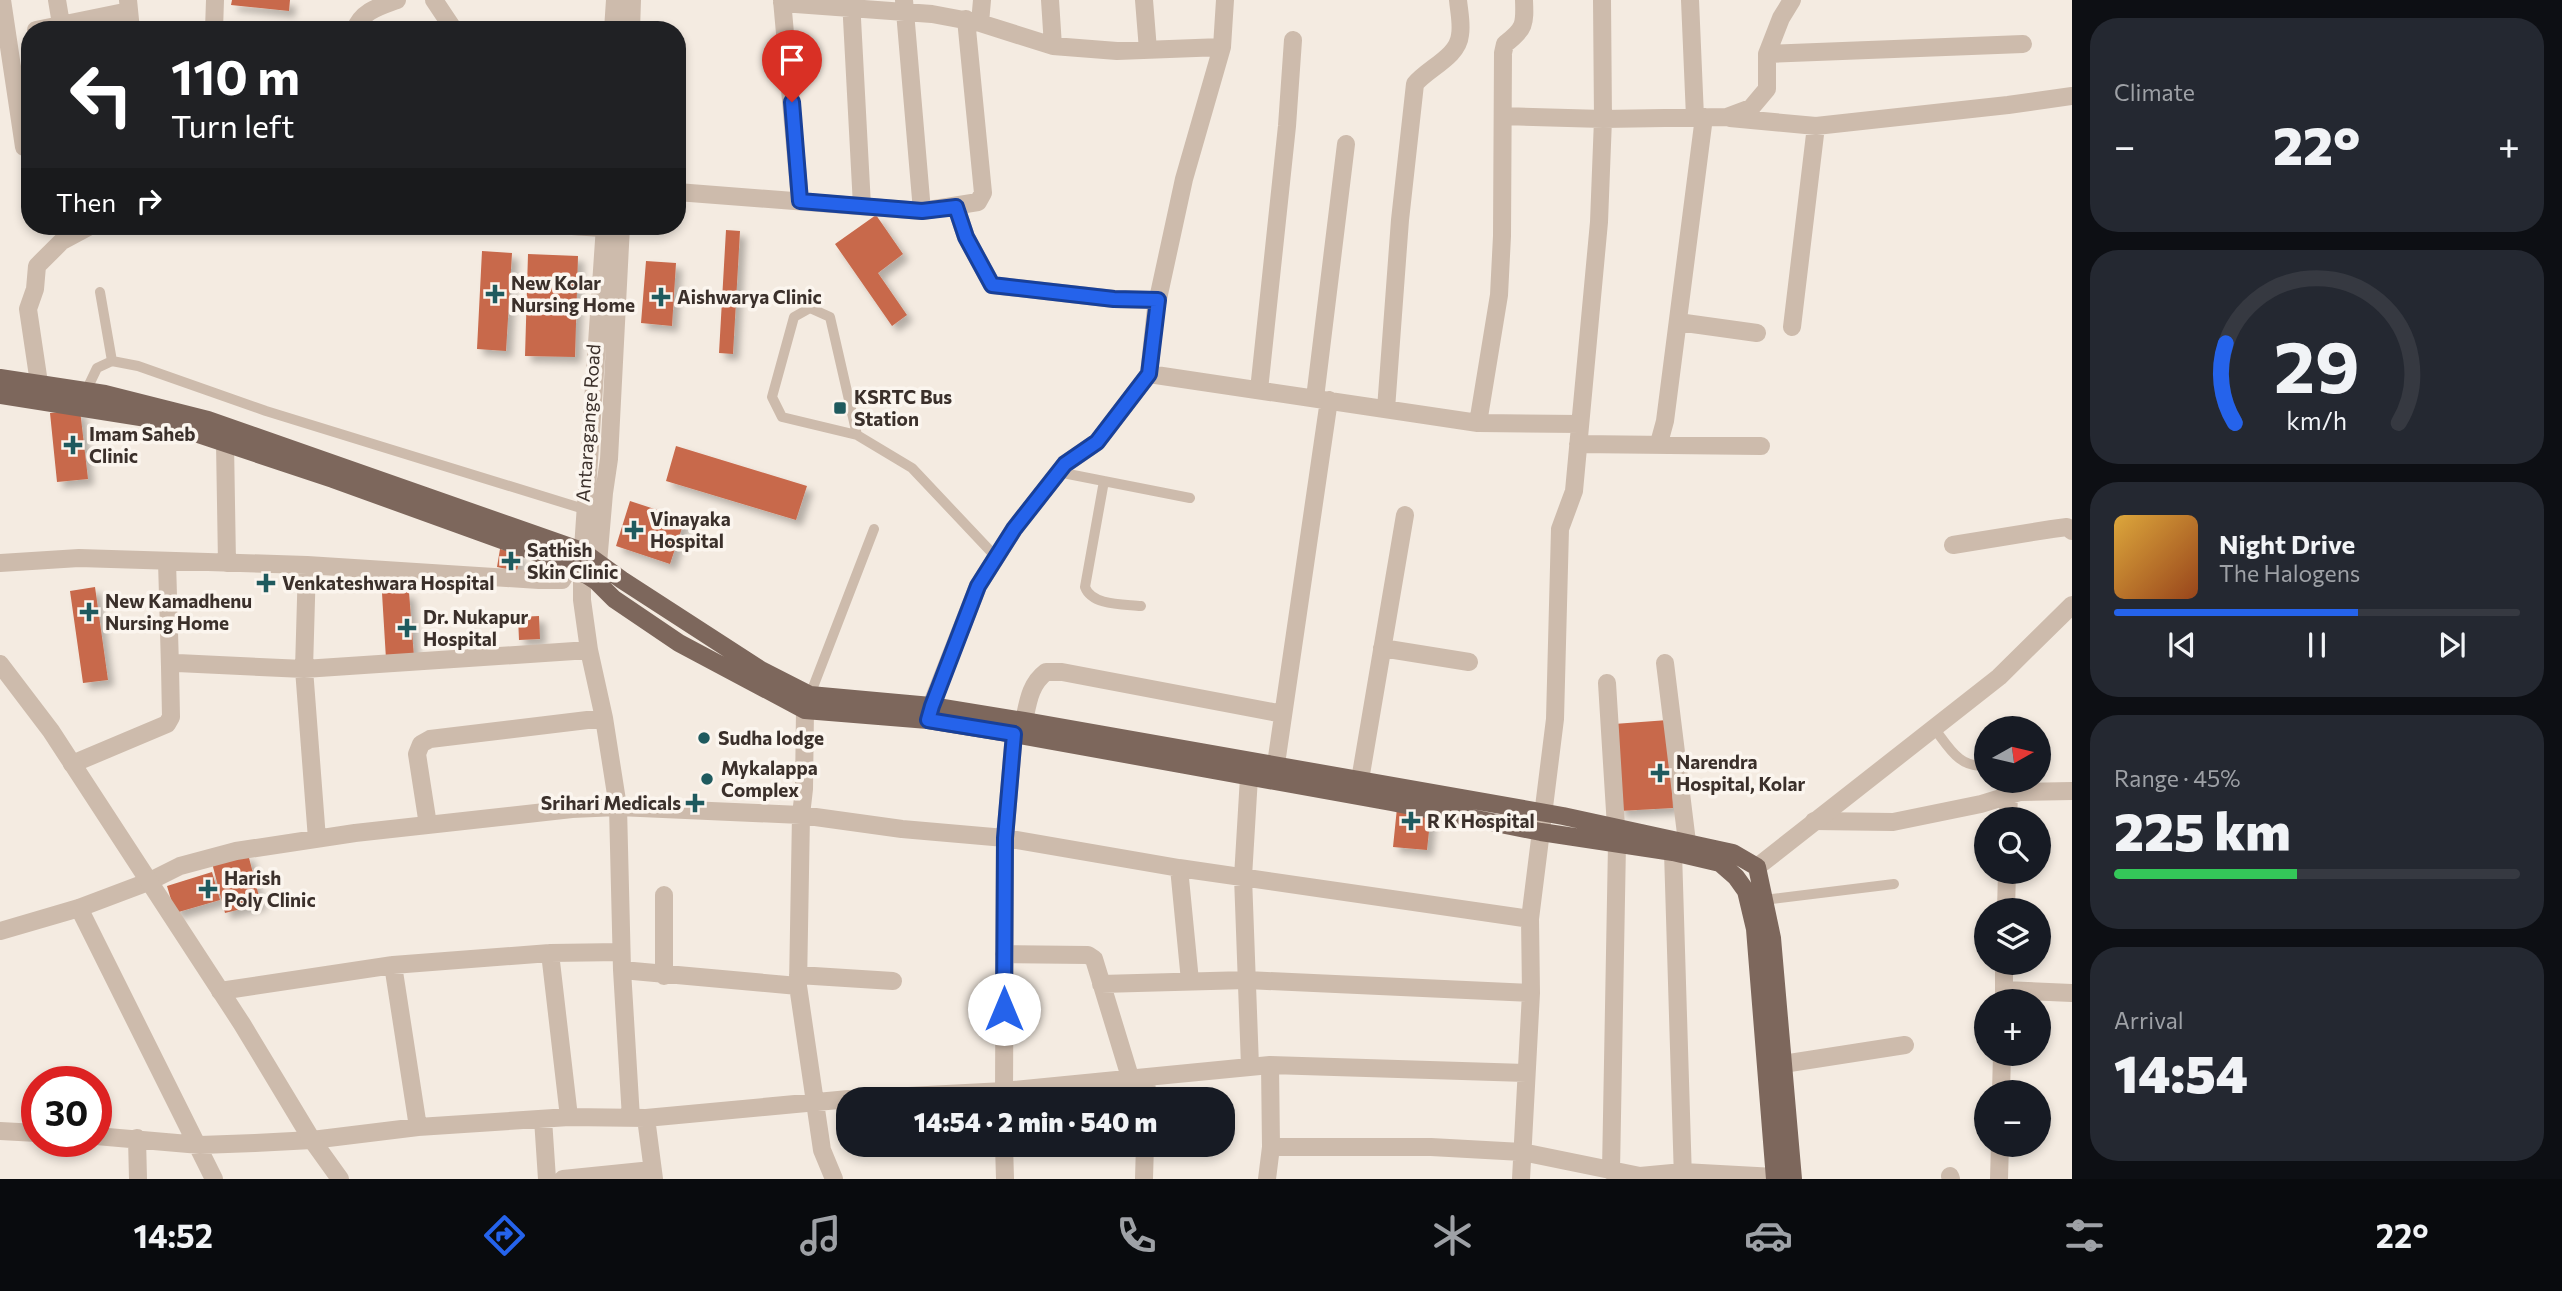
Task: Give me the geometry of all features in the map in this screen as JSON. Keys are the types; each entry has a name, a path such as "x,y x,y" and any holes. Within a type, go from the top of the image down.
{"main road":[{"path":"0,378 86,391 208,420 583,568 614,599 679,643 808,702 930,713 1276,764 1544,813 1616,835 1732,853 1757,867 1772,938 1783,1064 1781,1178"},
{"path":"0,395 153,419 334,479 583,568 600,563 808,702"},
{"path":"1019,727 1250,777 1541,832 1616,835"},
{"path":"1680,847 1720,863 1736,877 1746,891 1755,929 1781,1178"}],"street":[{"path":"2,0 3,36 21,131"},
{"path":"57,0 60,21"},
{"path":"214,21 215,0"},
{"path":"360,21 372,9 397,0"},
{"path":"434,0 448,21"},
{"path":"614,21 615,0"},
{"path":"631,21 632,0"},
{"path":"686,193 922,211 978,202 983,193 973,21 982,0"},
{"path":"1050,0 1054,46"},
{"path":"1144,0 1147,50"},
{"path":"930,713 978,586 1014,529 1065,464 1097,442 1149,374 1158,300 1184,178 1222,47 1225,0"},
{"path":"1386,409 1400,220 1415,84 1424,73 1457,48 1461,34 1458,0"},
{"path":"1478,423 1499,295 1503,53 1505,44 1520,33 1524,26 1524,0"},
{"path":"1521,1179 1531,993 1530,919 1555,719 1560,529 1574,491 1600,222 1602,0"},
{"path":"1659,443 1665,421 1678,322 1699,117 1690,0"},
{"path":"1727,117 1751,108 1767,89 1767,54 1781,18 1792,0"},
{"path":"800,201 782,1 904,6 973,21 1054,46 1117,51 1222,47"},
{"path":"851,3 862,206"},
{"path":"80,21 129,5"},
{"path":"904,6 922,211"},
{"path":"3,36 21,33"},
{"path":"1259,390 1287,126 1293,40"},
{"path":"1767,54 2023,44"},
{"path":"1503,116 1603,119 1727,117 1816,126 2008,106 2072,96"},
{"path":"1792,327 1816,126"},
{"path":"1276,764 1322,399 1346,145"},
{"path":"956,207 966,237 992,285 1114,299 1158,300"},
{"path":"39,383 28,309 35,289 37,266 62,241 73,235"},
{"name":"Antaragange Road","path":"583,568 584,509 612,235"},
{"name":"Antaragange Road","path":"600,563 609,459 613,235"},
{"path":"1678,322 1758,333"},
{"path":"1149,374 1478,423 1580,424"},
{"path":"225,443 227,563"},
{"path":"1578,444 1761,446"},
{"path":"1360,780 1405,515"},
{"path":"1953,545 2052,528 2067,527 2072,531"},
{"path":"0,563 79,558 307,565 539,580 562,580 583,568"},
{"path":"72,764 167,724 171,717 167,561"},
{"path":"307,565 304,669 317,839"},
{"path":"564,1179 653,1174 638,1118 621,961 618,807 604,718 589,650 582,600 583,568"},
{"path":"1757,867 1998,677 2072,605"},
{"path":"1382,648 1469,662"},
{"path":"170,667 177,663 304,669 589,650"},
{"path":"1665,663 1680,847 1683,1175"},
{"path":"0,664 51,730 220,991 312,1140 340,1179"},
{"path":"1004,1087 1005,838 1019,727 1036,679 1046,672 1062,672 1283,714"},
{"path":"1607,683 1616,835 1611,1171"},
{"path":"808,702 804,789 800,815 798,981 822,1150 834,1179"},
{"path":"428,825 417,754 421,744 430,739 604,718"},
{"path":"1250,777 1243,877 1250,1066"},
{"path":"1814,821 1893,822 1955,811 2020,792 2072,790"},
{"path":"2008,807 2009,795"},
{"path":"0,931 79,908 148,882 180,866 236,851 428,825 572,809 618,807 800,815 902,829 1005,838 1179,868 1530,919"},
{"path":"1179,868 1190,981"},
{"path":"664,895 664,976"},
{"path":"79,908 200,1145 214,1179"},
{"path":"220,991 393,965 550,953 621,961 664,976 893,981"},
{"path":"550,953 569,1117"},
{"path":"1004,954 1088,955 1094,959 1101,984 1142,1087"},
{"path":"393,965 418,1127"},
{"path":"1101,984 1247,980 1531,993"},
{"path":"2051,994 2072,993"},
{"path":"1783,1064 1905,1045"},
{"path":"1064,1087 1270,1065 1526,1073"},
{"path":"1267,1179 1271,1147 1270,1065"},
{"path":"112,1137 200,1145 312,1140 418,1127 569,1117 638,1118 836,1100"},
{"path":"543,1119 547,1179"},
{"path":"0,1131 21,1132"},
{"path":"137,1138 138,1179"},
{"path":"1271,1147 1430,1147 1522,1152 1640,1178 1683,1175 1781,1178"},
{"path":"1004,1157 1005,1179"},
{"path":"1144,1179 1145,1157"},
{"path":"2000,1157 2000,1179"}],"lane":[{"path":"100,292 112,361"},
{"path":"857,435 830,317 810,308 794,317 772,397 782,417 857,435 912,468 996,557"},
{"path":"86,391 97,368 112,361 138,366 266,411 584,509"},
{"path":"1058,472 1190,498"},
{"path":"1104,481 1085,587 1088,595 1096,599 1142,606"},
{"path":"808,702 874,529"},
{"path":"1934,728 1961,762 1974,765"},
{"path":"1764,900 1894,884"}],"building":[{"path":"232,0 290,0 289,11 231,5"},
{"path":"876,215 903,254 878,273 907,315 892,326 835,244"},
{"path":"726,230 740,231 733,354 719,353"},
{"path":"482,251 512,253 506,351 477,349"},
{"path":"528,254 578,256 575,357 525,356"},
{"path":"646,261 676,263 672,326 641,323"},
{"path":"80,410 88,479 57,482 50,413"},
{"path":"676,446 807,486 796,520 666,481"},
{"path":"630,501 685,519 670,564 616,546"},
{"path":"500,549 521,554 517,571 497,567"},
{"path":"95,587 108,680 83,683 70,591"},
{"path":"409,592 414,657 386,659 382,593"},
{"path":"539,616 540,639 519,640 518,617"},
{"path":"1668,720 1673,808 1619,811 1614,724"},
{"path":"1397,808 1431,812 1427,850 1393,847"},
{"path":"248,854 261,904 225,913 212,863"},
{"path":"212,872 220,900 175,913 167,886"}],"place":[{"name":"New Kolar Nursing Home","path":"495,294"},
{"name":"Aishwarya Clinic","path":"661,297"},
{"name":"KSRTC Bus Station","path":"840,408"},
{"name":"Imam Saheb Clinic","path":"73,445"},
{"name":"Vinayaka Hospital","path":"634,530"},
{"name":"Sathish Skin Clinic","path":"511,561"},
{"name":"Venkateshwara Hospital","path":"266,583"},
{"name":"New Kamadhenu Nursing Home","path":"89,612"},
{"name":"Dr. Nukapur Hospital","path":"407,628"},
{"name":"Sudha lodge","path":"704,738"},
{"name":"Narendra Hospital, Kolar","path":"1660,773"},
{"name":"Mykalappa Complex","path":"707,779"},
{"name":"Srihari Medicals","path":"695,803"},
{"name":"R K Hospital","path":"1411,821"},
{"name":"Harish Poly Clinic","path":"208,889"}],"route":[{"path":"792,102 800,201 922,211 956,207 966,237 992,285 1114,299 1158,300 1149,374 1097,442 1065,464 1005,543 978,586 928,720 1014,734 1005,838 1004,1009"}]}
